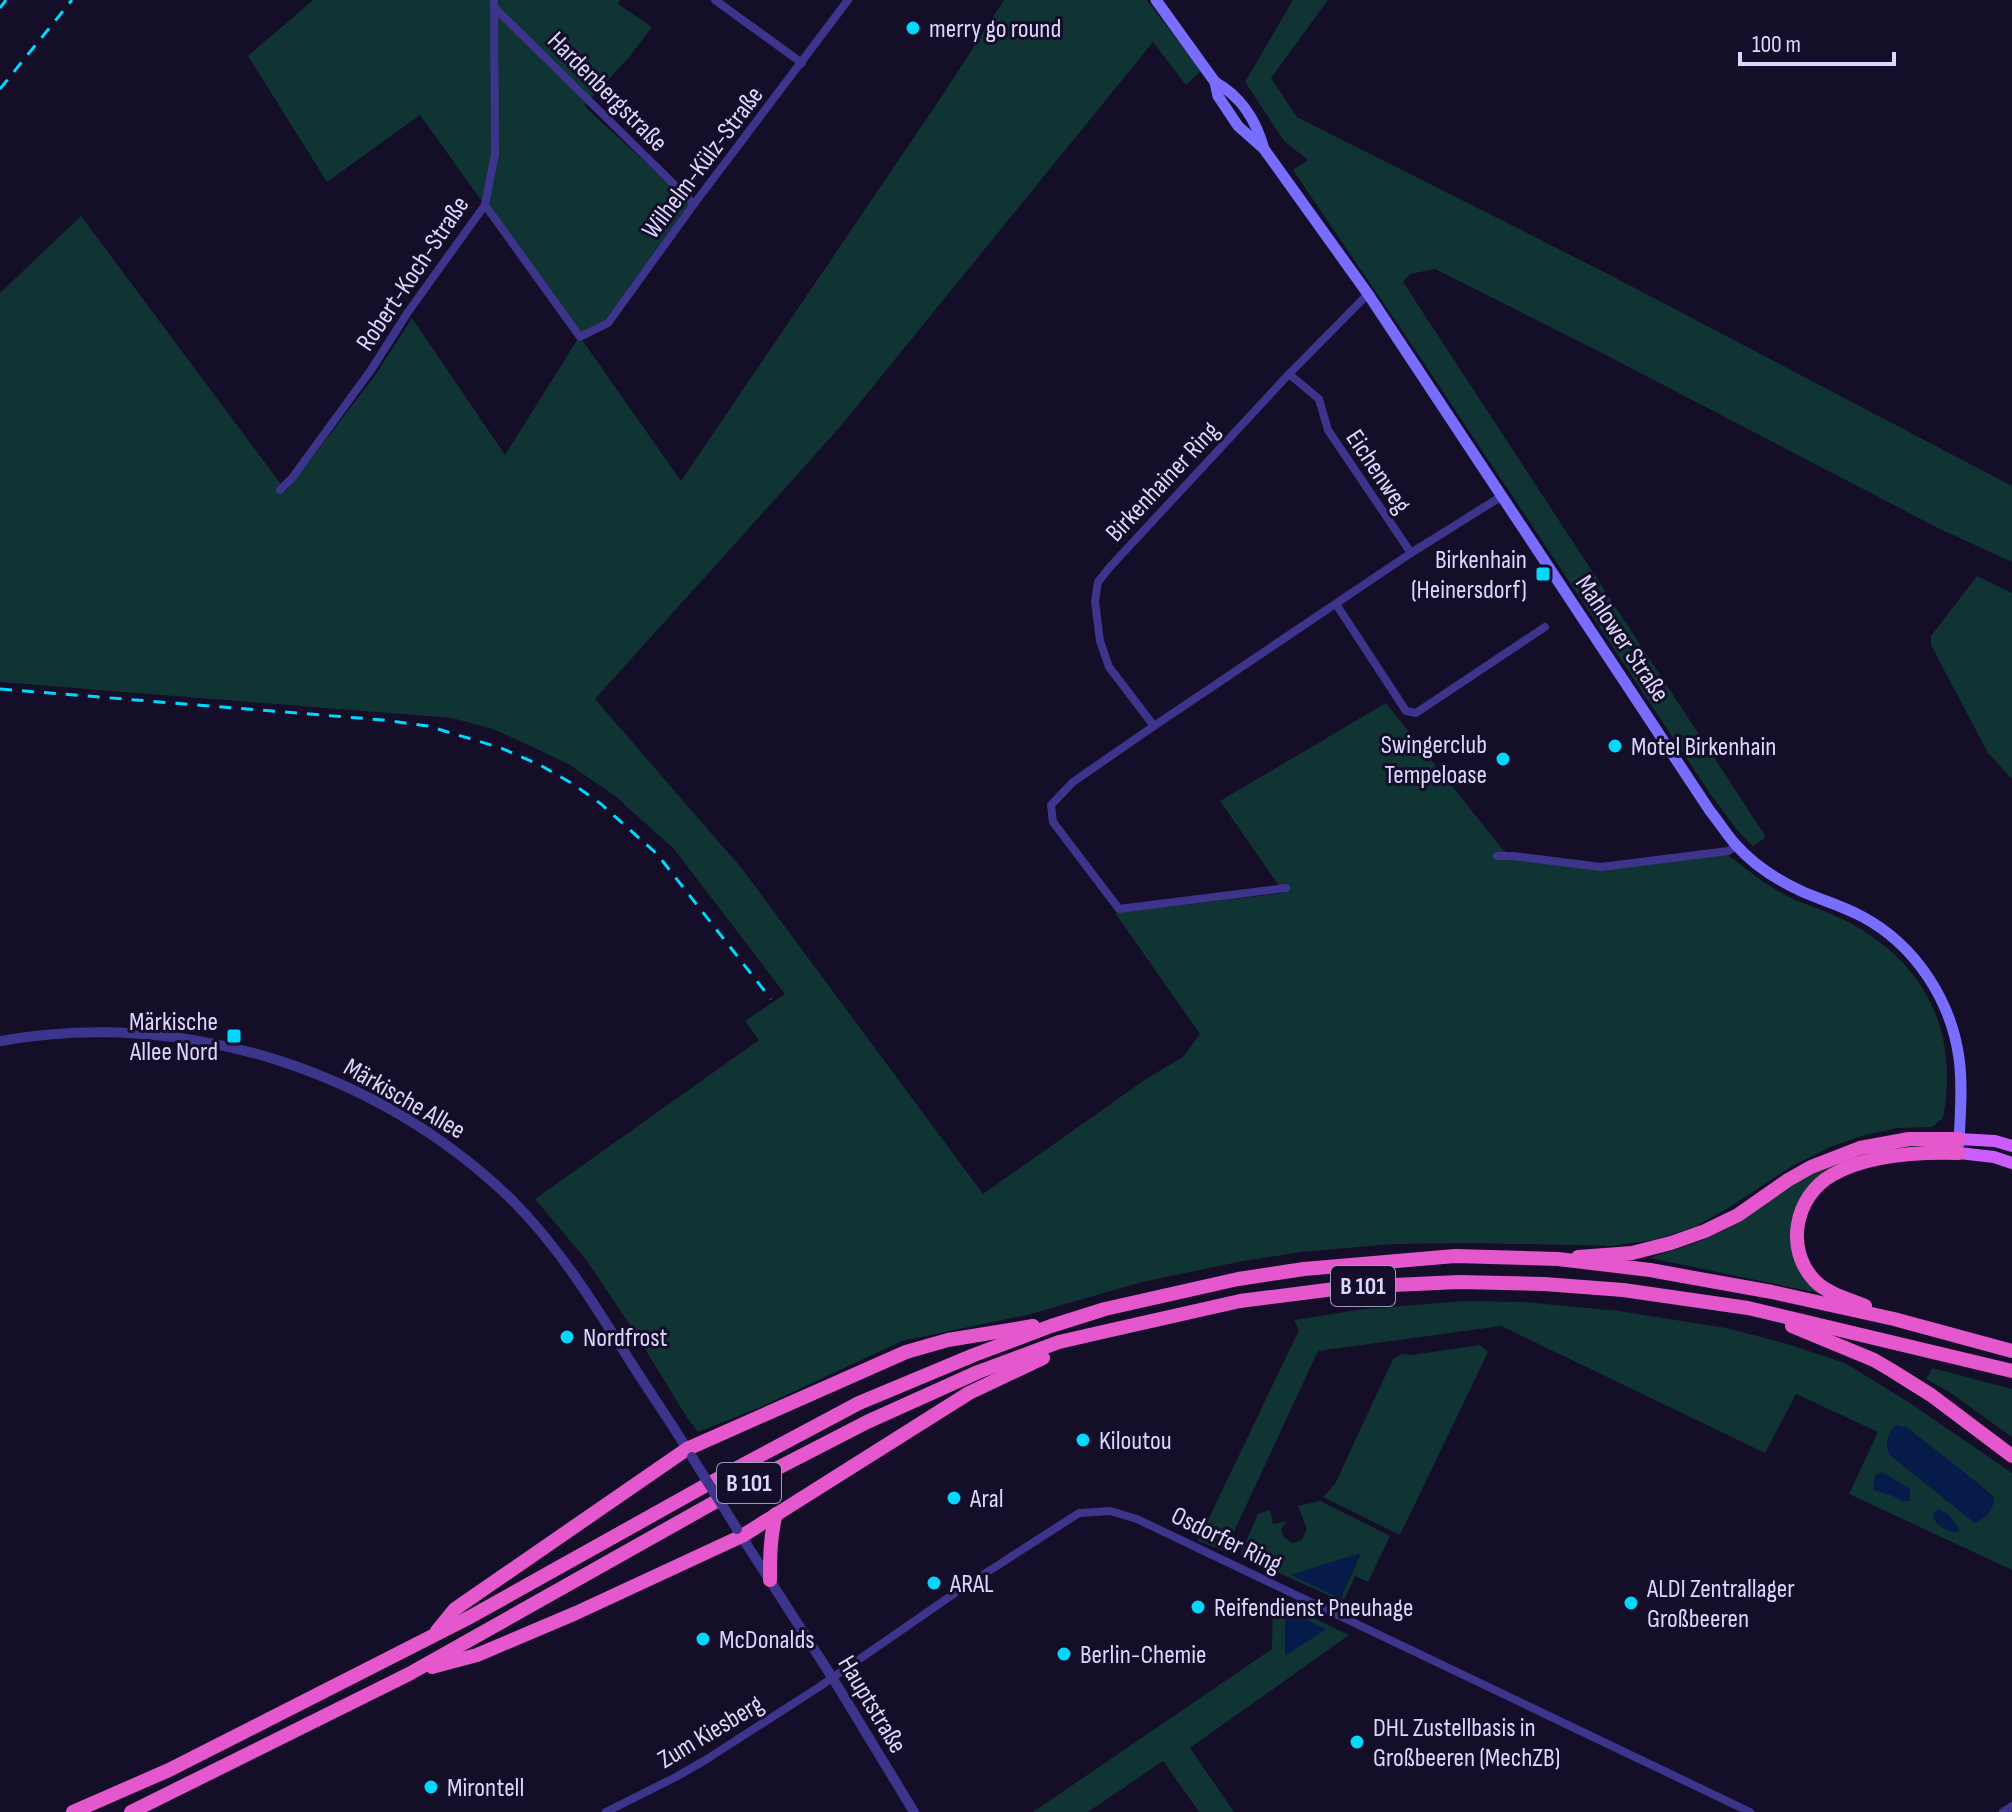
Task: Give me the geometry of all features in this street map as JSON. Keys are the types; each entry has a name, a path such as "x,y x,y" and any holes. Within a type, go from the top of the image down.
{"highway":[{"path":"1558,1259 1632,1253 1693,1235 1738,1215 1799,1173 1860,1148 1909,1139 1959,1146"},
{"path":"1894,1319 1830,1292 1816,1282 1798,1246 1797,1221 1801,1210 1814,1188 1844,1169 1905,1154 1959,1146"},
{"name":"B 101","path":"73,1812 169,1770 470,1617 859,1403 974,1355 1105,1309 1238,1279 1304,1269 1455,1256 1558,1259 1772,1292 1894,1319 2012,1351"},
{"name":"B 101","path":"131,1812 409,1674 745,1485 867,1422 978,1372 1059,1342 1240,1301 1304,1292 1459,1282 1544,1284 1623,1290 1748,1308 2012,1371"},
{"path":"1748,1308 1874,1360 1931,1395 2012,1456"},
{"path":"434,1634 455,1609 689,1453 906,1352 980,1334 1051,1326"},
{"path":"409,1674 477,1655 576,1613 740,1533 776,1514 969,1393 1107,1331"},
{"path":"770,1580 770,1550 776,1514"}],"main road":[{"name":"Mahlower Straße","path":"1156,0 1215,82 1218,96 1238,126 1264,149 1368,294 1710,811 1737,846 1765,871 1783,882 1863,917 1888,933 1911,955 1940,997 1954,1033 1959,1062 1959,1146"},
{"path":"1959,1146 1995,1141 2012,1146"},
{"path":"1959,1146 2012,1163"}],"street":[{"path":"715,0 802,63"},
{"name":"Wilhelm-Külz-Straße","path":"485,205 580,337 608,323 848,0"},
{"name":"Hardenbergstraße","path":"494,3 694,204"},
{"name":"Robert-Koch-Straße","path":"280,490 371,370 408,312 485,205 495,154 494,3"},
{"name":"Birkenhainer Ring","path":"1154,726 1109,667 1100,641 1095,601 1098,582 1289,374 1368,294"},
{"name":"Eichenweg","path":"1289,374 1319,399 1328,430 1411,553"},
{"path":"1286,888 1119,909 1053,822 1051,805 1073,782 1154,726 1411,553 1502,496"},
{"path":"1336,604 1406,711 1416,713 1545,627"},
{"path":"1497,856 1601,867 1728,851 1737,846"},
{"name":"Märkische Allee","path":"0,1041 64,1033 106,1032 232,1047 277,1059 335,1081 421,1127 475,1167 513,1202 555,1250 588,1295 689,1453"},
{"name":"Hauptstraße","path":"689,1453 914,1812"},
{"name":"Osdorfer Ring","path":"832,1677 1079,1513 1110,1511 1137,1519 1750,1812"},
{"name":"Zum Kiesberg","path":"606,1812 697,1765 832,1677"},
{"path":"2003,1812 2012,1806"}],"green space":[{"path":"313,0 620,0 618,4 652,27 584,106 690,203 605,320 580,337 681,481 1004,0 1147,0 1201,71 1186,85 1153,42 840,427 595,699 743,870 983,1194 1146,1079 1183,1057 1200,1034 1115,913 1284,893 1220,801 1386,703 1503,850 1513,855 1601,867 1723,851 1778,891 1841,918 1877,940 1899,959 1917,981 1931,1004 1941,1030 1947,1087 1943,1118 1932,1127 1897,1128 1830,1147 1794,1165 1695,1227 1653,1240 1612,1246 1393,1244 1301,1252 1238,1262 1142,1282 1027,1315 902,1341 765,1405 698,1432 587,1261 535,1199 759,1040 745,1021 785,994 674,849 615,796 570,765 493,729 452,718 0,682 0,293 81,216 286,491 374,377 412,318 505,455 579,337 420,115 327,182 248,56"},
{"path":"1293,0 1328,0 1271,78 1297,117 1608,274 2012,486 2012,562 1938,528 1435,269 1410,274 1403,282 1766,837 1753,846 1711,795 1293,170 1308,160 1284,141 1245,82"},
{"path":"1977,576 2012,593 2012,779 1988,753 1931,645 1931,636"},
{"path":"1927,1143 1927,1147 1826,1171 1811,1183 1795,1208 1791,1221 1793,1254 1818,1293 1650,1258 1726,1229 1801,1178 1837,1161"},
{"path":"1465,1301 1523,1302 1619,1311 1726,1328 1845,1363 2012,1473 2012,1570 1849,1494 1878,1432 1796,1394 1765,1453 1501,1326 1318,1351 1225,1551 1198,1541 1299,1330 1294,1320 1364,1309","holes":["1906,1427 1994,1497 1989,1513 1975,1523 1889,1454"]},
{"path":"1480,1345 1488,1352 1400,1535 1323,1497 1335,1484 1393,1359 1401,1354"},
{"path":"1932,1368 2012,1389 2012,1437 1926,1379"},
{"path":"1320,1501 1390,1536 1368,1582 1355,1576 1344,1600 1341,1597 1360,1555 1292,1575 1343,1602 1240,1555 1258,1514 1270,1510 1273,1524 1287,1521 1281,1529 1284,1537 1292,1543 1302,1540 1307,1529 1298,1506"},
{"path":"1273,1598 1349,1635 1190,1748 1234,1812 1199,1812 1163,1761 1088,1812 1033,1812 1272,1649"}],"water":[{"path":"1896,1425 1906,1427 1994,1498 1991,1510 1975,1523 1889,1454 1888,1438"},
{"path":"1882,1472 1910,1489 1910,1501 1901,1501 1873,1490 1875,1475"},
{"path":"1938,1509 1948,1514 1959,1528 1957,1532 1946,1530 1935,1521 1934,1513"},
{"path":"1360,1553 1340,1598 1291,1575"},
{"path":"1285,1610 1326,1629 1285,1656"}],"railway":[{"path":"0,8 6,0"},
{"path":"0,89 72,0"},
{"path":"0,689 383,720 428,726 501,748 573,784 601,804 657,854 771,999"}],"place":[{"name":"merry go round","path":"913,28"},
{"name":"Birkenhain (Heinersdorf)","path":"1543,574"},
{"name":"Motel Birkenhain","path":"1615,746"},
{"name":"Swingerclub Tempeloase","path":"1503,759"},
{"name":"Märkische Allee Nord","path":"234,1036"},
{"name":"Nordfrost","path":"567,1337"},
{"name":"Kiloutou","path":"1083,1440"},
{"name":"Aral","path":"954,1498"},
{"name":"ARAL","path":"934,1583"},
{"name":"ALDI Zentrallager Großbeeren","path":"1631,1603"},
{"name":"Reifendienst Pneuhage","path":"1198,1607"},
{"name":"McDonalds","path":"703,1639"},
{"name":"Berlin-Chemie","path":"1064,1654"},
{"name":"DHL Zustellbasis in Großbeeren (MechZB)","path":"1357,1742"},
{"name":"Mirontell","path":"431,1787"}]}
